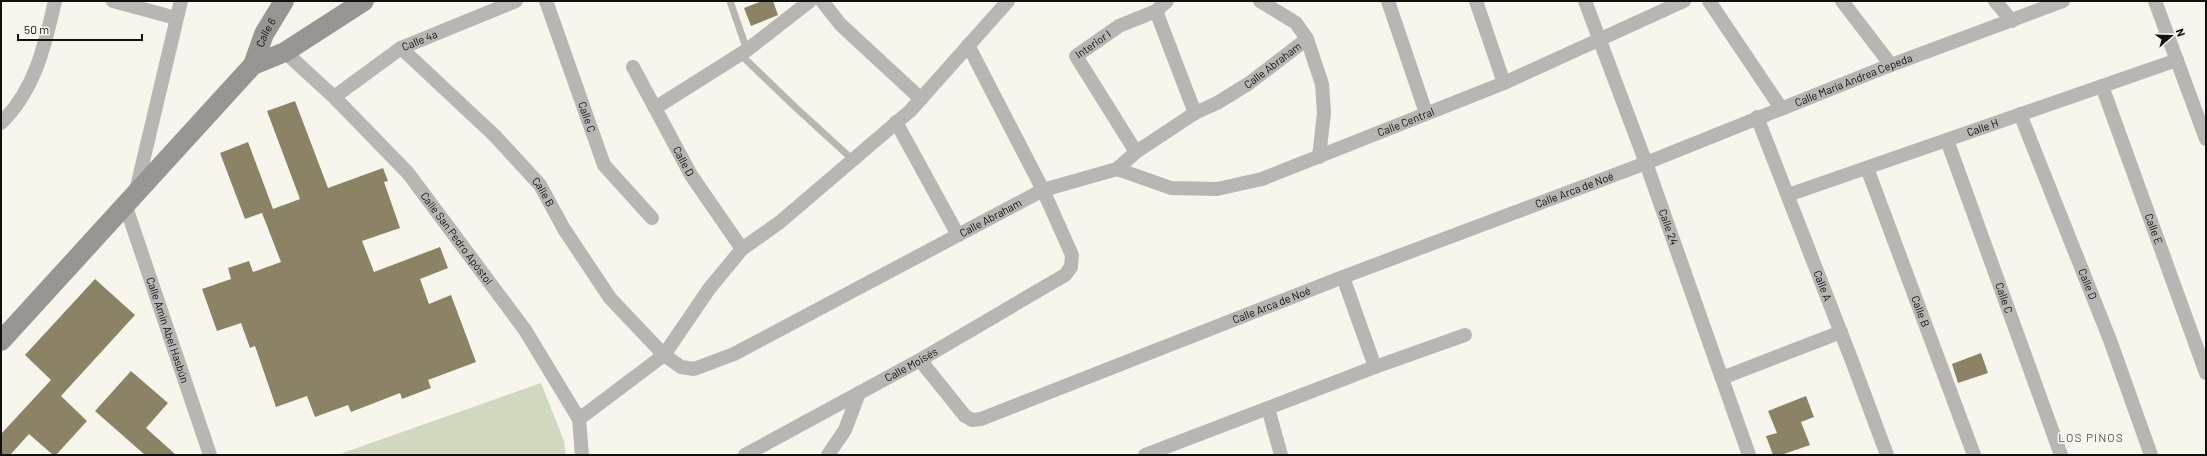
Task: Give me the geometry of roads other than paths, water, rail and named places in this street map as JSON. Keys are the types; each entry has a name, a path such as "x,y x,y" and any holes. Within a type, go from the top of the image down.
{"street":[{"path":"2,120 22,98 42,57 55,1"},
{"path":"113,1 176,18"},
{"path":"130,198 181,1"},
{"name":"Calle 6","path":"253,65 264,34 284,1"},
{"path":"1,341 253,65 285,52 364,1"},
{"name":"Calle 4a","path":"334,97 401,48 516,1"},
{"name":"Calle C","path":"546,1 604,165 652,218"},
{"path":"655,108 743,52 810,1"},
{"path":"822,1 840,24 921,98"},
{"path":"579,419 664,355 709,289 742,249 780,222 896,122 921,98 1008,1"},
{"name":"Interior I","path":"1136,152 1076,56 1119,26 1156,11 1167,1"},
{"path":"1260,1 1296,23 1307,39 1322,84 1324,113 1319,157"},
{"path":"1388,1 1426,113"},
{"path":"1476,1 1504,83"},
{"name":"Calle 24","path":"1585,1 1646,163 1749,455"},
{"name":"Calle Central","path":"1117,169 1171,188 1217,189 1262,179 1504,83 1684,1"},
{"path":"1709,1 1781,108"},
{"path":"1842,1 1891,65"},
{"path":"1995,1 2012,21"},
{"name":"Calle María Andrea Cepeda","path":"1646,163 1891,65 2063,1"},
{"path":"2155,1 2206,139"},
{"path":"1156,11 1195,113"},
{"name":"Calle Abraham","path":"664,355 681,367 694,369 713,363 734,354 1043,190 1117,169 1136,152 1195,113 1217,103 1248,84 1307,39"},
{"path":"968,45 1043,190"},
{"name":"Calle B","path":"401,48 495,136 540,185 564,229 610,298 664,355"},
{"name":"Calle San Pedro Apóstol","path":"285,52 334,97 408,173 525,330 579,419 582,455"},
{"name":"Calle H","path":"1788,196 2177,60"},
{"name":"Calle D","path":"633,68 691,175 742,249"},
{"name":"Calle E","path":"2102,86 2206,373"},
{"name":"Calle D","path":"2020,114 2110,340 2151,455"},
{"name":"Calle A","path":"1758,117 1887,455"},
{"path":"896,122 958,235"},
{"name":"Calle C","path":"1947,140 2061,455"},
{"name":"Calle Arca de Noé","path":"920,360 965,416 972,420 981,419 1343,277 1646,163"},
{"name":"Calle B","path":"1867,168 1974,455"},
{"name":"Calle Moisés","path":"745,455 920,360 1064,275 1071,266 1072,255 1043,190"},
{"name":"Calle Amín Abel Hasbún","path":"130,198 210,455"},
{"path":"1343,277 1375,367"},
{"path":"1722,378 1841,332"},
{"path":"1144,455 1375,367 1465,335"},
{"path":"828,455 845,430 859,393"},
{"path":"1268,408 1281,455"}],"lane":[{"path":"730,1 743,52 794,106 853,160"}],"district":[{"name":"LOS PINOS","path":"2091,438"}]}
